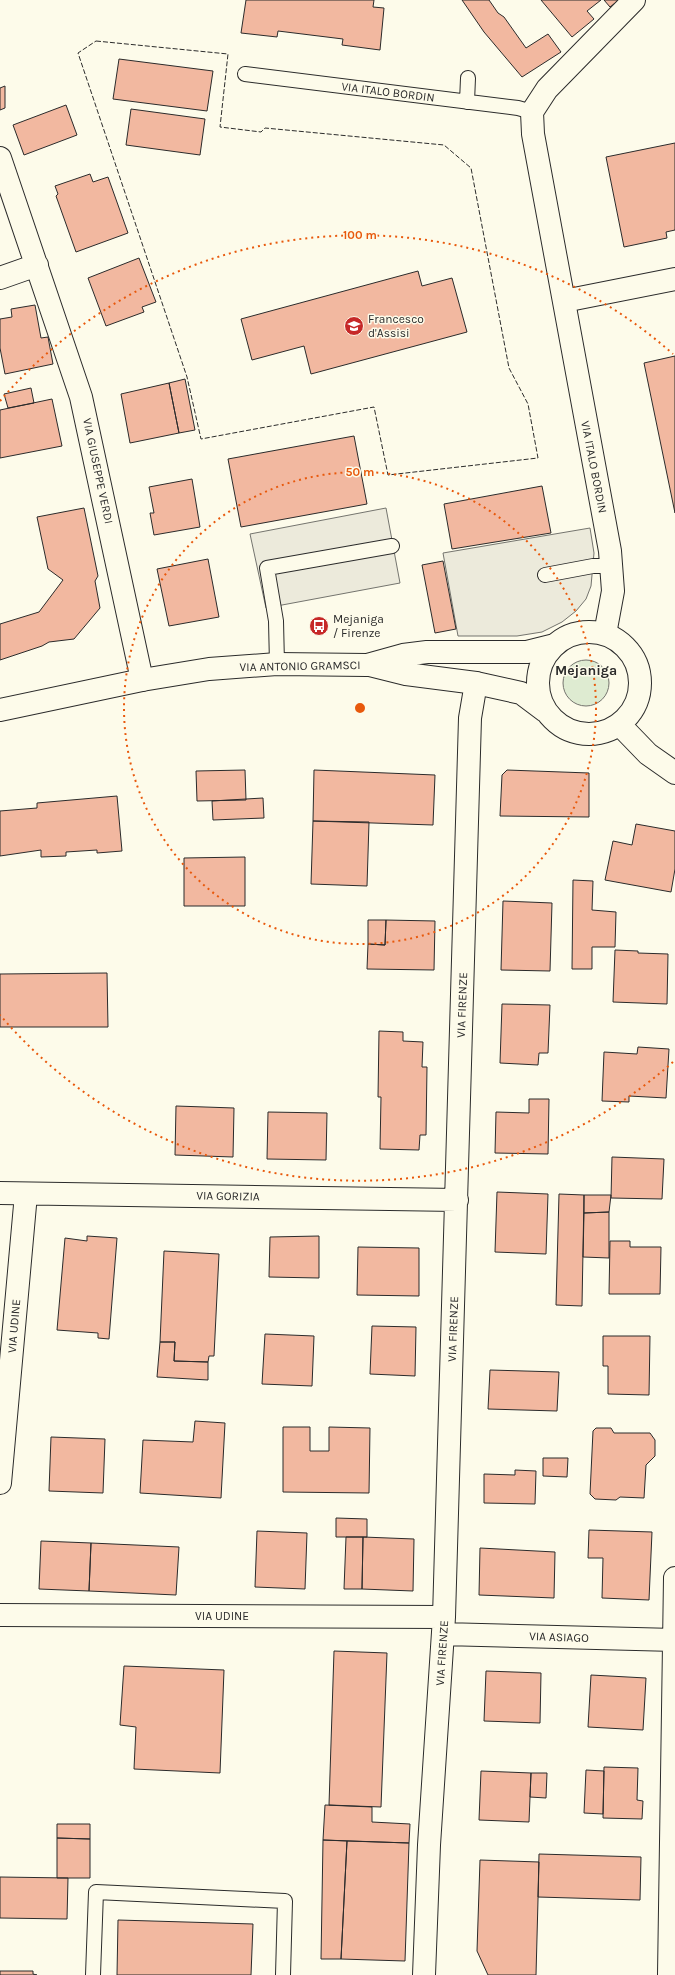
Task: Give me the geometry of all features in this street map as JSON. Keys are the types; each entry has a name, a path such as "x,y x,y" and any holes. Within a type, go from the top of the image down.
{"street":[{"path":"532,112 547,89 634,0"},
{"name":"VIA ITALO BORDIN","path":"532,112 533,134 610,551 612,591 605,634"},
{"name":"VIA GIUSEPPE VERDI","path":"0,158 81,397 142,680"},
{"path":"0,278 37,266"},
{"path":"564,301 675,278"},
{"name":"VIA ANTONIO GRAMSCI","path":"578,632 605,634 619,641 631,653 638,667 641,683 638,698 631,713 620,724 607,731 594,734 580,734 561,725 546,711 540,698 537,684 539,669 545,656 555,645 566,637 578,632"},
{"name":"VIA ANTONIO GRAMSCI","path":"0,710 142,680 209,669 277,664 367,665 403,655 419,653 527,652 555,645"},
{"path":"367,665 406,674 476,683 521,693 546,711"},
{"name":"VIA FIRENZE","path":"424,1975 429,1845 444,1625 470,718 476,683"},
{"path":"620,724 648,754 675,773"},
{"name":"VIA GORIZIA","path":"0,1193 457,1200"},
{"name":"VIA UDINE","path":"0,1483 26,1194"},
{"path":"669,1975 675,1578"},
{"name":"VIA UDINE","path":"0,1615 444,1625"},
{"name":"VIA ASIAGO","path":"444,1625 674,1640"}],"lane":[{"name":"VIA ITALO BORDIN","path":"245,74 518,108 532,112"},
{"path":"467,102 468,78"},
{"path":"277,664 276,621 267,568 392,546"},
{"path":"545,575 593,566 611,566"},
{"path":"93,1975 96,1892 284,1901 283,1975"}],"green space":[{"path":"581,660 591,660 599,664 605,670 609,678 609,688 605,696 599,702 591,706 581,706 573,702 567,696 563,688 563,678 567,670 573,664"}],"shaded area":[{"path":"386,508 400,583 266,608 250,534"},
{"path":"590,528 594,553 591,586 586,599 576,611 562,622 542,632 517,636 458,636 443,553"}],"building":[{"path":"246,0 374,0 373,7 384,8 380,50 342,45 343,39 278,31 277,37 241,33"},
{"path":"462,0 489,0 498,13 504,17 526,48 548,34 561,52 522,77 484,32"},
{"path":"541,0 601,0 587,11 594,19 572,37"},
{"path":"604,0 619,0 610,7"},
{"path":"119,59 213,71 207,111 113,99"},
{"path":"5,86 5,108 0,110 0,88"},
{"path":"66,105 77,135 24,155 13,125"},
{"path":"131,109 205,119 200,155 126,145"},
{"path":"675,143 675,230 666,232 667,238 624,247 606,157"},
{"path":"90,174 93,182 108,177 128,233 76,252 56,196 58,194 55,186"},
{"path":"139,258 156,302 142,307 144,312 106,326 88,278"},
{"name":"Francesco d'Assisi","path":"418,271 422,286 452,278 467,332 311,374 304,346 252,360 241,319"},
{"path":"35,305 41,338 48,337 53,364 5,374 0,348 0,319 12,317 11,309"},
{"path":"675,356 675,513 644,363"},
{"path":"185,379 195,430 179,433 169,383"},
{"path":"169,383 179,433 130,443 121,394"},
{"path":"31,388 34,403 8,408 4,394"},
{"path":"52,399 62,446 0,458 0,410"},
{"path":"354,436 367,504 241,527 228,459"},
{"path":"192,479 200,527 154,535 150,513 154,513 149,487"},
{"path":"542,486 551,533 452,549 444,504"},
{"path":"84,508 98,576 95,581 100,608 74,639 49,642 42,646 0,660 0,624 39,612 63,580 48,569 37,517"},
{"path":"208,559 219,617 169,626 157,569"},
{"path":"443,561 456,629 435,633 422,565"},
{"path":"245,770 246,800 197,801 196,771"},
{"path":"314,770 435,775 433,825 313,821"},
{"path":"507,770 589,773 589,817 500,816 502,775"},
{"path":"117,796 122,851 97,853 97,850 66,852 66,856 41,857 41,850 0,856 0,811 37,808 37,803"},
{"path":"263,798 264,818 213,820 212,801"},
{"path":"313,821 369,822 367,886 311,884"},
{"path":"636,824 675,831 675,869 671,892 605,880 613,841 632,845"},
{"path":"245,857 245,906 184,906 184,858"},
{"path":"573,880 593,881 592,910 616,912 615,947 592,947 592,969 572,969"},
{"path":"503,901 552,903 550,971 501,970"},
{"path":"368,920 386,920 385,945 368,944"},
{"path":"386,920 435,921 434,970 367,969 368,944 385,945"},
{"path":"615,950 638,951 638,953 668,954 667,1004 613,1002"},
{"path":"107,973 108,1027 0,1027 0,974"},
{"path":"502,1004 550,1005 548,1053 539,1053 538,1065 500,1063"},
{"path":"379,1031 403,1032 403,1041 423,1042 422,1067 427,1067 426,1135 420,1135 419,1150 380,1149 381,1097 378,1097"},
{"path":"638,1047 669,1049 666,1098 629,1096 629,1102 602,1101 604,1052 637,1054"},
{"path":"529,1099 549,1099 548,1154 495,1153 496,1112 529,1113"},
{"path":"176,1106 234,1108 233,1157 175,1155"},
{"path":"268,1112 327,1113 326,1160 267,1159"},
{"path":"612,1157 664,1159 662,1199 611,1198"},
{"path":"497,1192 548,1194 546,1254 495,1252"},
{"path":"559,1194 584,1195 582,1306 556,1305"},
{"path":"584,1195 611,1195 609,1212 584,1213"},
{"path":"609,1212 609,1258 583,1257 584,1213"},
{"path":"87,1236 117,1238 109,1339 98,1338 98,1333 57,1330 65,1238 87,1241"},
{"path":"319,1236 319,1278 269,1277 270,1237"},
{"path":"610,1241 630,1241 630,1247 661,1247 660,1294 609,1294"},
{"path":"358,1247 419,1248 419,1296 357,1295"},
{"path":"164,1251 219,1254 214,1356 209,1356 208,1362 174,1361 175,1342 160,1342"},
{"path":"372,1326 416,1327 415,1376 370,1374"},
{"path":"265,1334 314,1336 312,1386 262,1384"},
{"path":"603,1336 650,1336 649,1395 608,1394 608,1366 603,1366"},
{"path":"160,1342 175,1342 174,1361 208,1362 208,1380 157,1377"},
{"path":"490,1370 559,1372 557,1411 488,1409"},
{"path":"195,1421 225,1423 221,1498 140,1493 143,1440 193,1442"},
{"path":"283,1427 310,1427 310,1451 329,1451 329,1427 370,1428 369,1493 283,1492"},
{"path":"596,1428 611,1428 614,1433 650,1433 655,1440 655,1456 646,1465 644,1498 620,1497 616,1500 595,1499 590,1494 593,1431"},
{"path":"51,1437 105,1439 103,1493 49,1491"},
{"path":"543,1458 568,1458 567,1477 543,1476"},
{"path":"515,1470 536,1471 535,1504 484,1503 484,1474 515,1475"},
{"path":"336,1518 367,1519 367,1537 336,1537"},
{"path":"589,1530 652,1532 649,1600 602,1598 603,1558 588,1558"},
{"path":"257,1531 307,1533 305,1589 255,1587"},
{"path":"346,1537 363,1537 362,1589 344,1589"},
{"path":"363,1537 414,1539 413,1591 362,1589"},
{"path":"41,1541 91,1543 89,1591 39,1589"},
{"path":"91,1543 179,1547 176,1595 89,1591"},
{"path":"480,1548 555,1552 554,1598 479,1595"},
{"path":"334,1651 387,1653 381,1807 329,1805"},
{"path":"124,1666 224,1670 220,1773 134,1769 136,1727 120,1725"},
{"path":"486,1671 541,1673 540,1723 484,1721"},
{"path":"591,1675 646,1678 643,1730 588,1727"},
{"path":"604,1767 638,1768 637,1800 643,1801 642,1819 603,1818"},
{"path":"586,1770 604,1771 603,1814 584,1813"},
{"path":"481,1771 531,1773 529,1822 479,1820"},
{"path":"531,1773 547,1773 546,1798 530,1797"},
{"path":"325,1805 372,1807 372,1822 410,1824 409,1843 323,1840"},
{"path":"57,1824 90,1824 90,1839 57,1838"},
{"path":"57,1838 90,1839 90,1878 57,1878"},
{"path":"323,1840 347,1841 341,1959 321,1959"},
{"path":"347,1841 409,1843 405,1961 341,1959"},
{"path":"539,1854 641,1857 640,1900 538,1897"},
{"path":"480,1860 539,1862 536,1975 488,1975 477,1951"},
{"path":"0,1877 68,1878 67,1919 0,1918"},
{"path":"118,1920 253,1924 251,1975 117,1975"},
{"path":"0,1971 33,1971 33,1974 37,1975 0,1975"}],"fence":[{"path":"96,41 228,54 220,127 261,132 265,128 444,145 471,168 509,368 528,404 538,458 388,475 374,407 201,439 187,377 78,53 96,41"}],"place":[{"name":"Francesco d'Assisi","path":"354,326"},
{"name":"Mejaniga / Firenze","path":"319,626"}],"district":[{"name":"Mejaniga","path":"586,670"}]}
